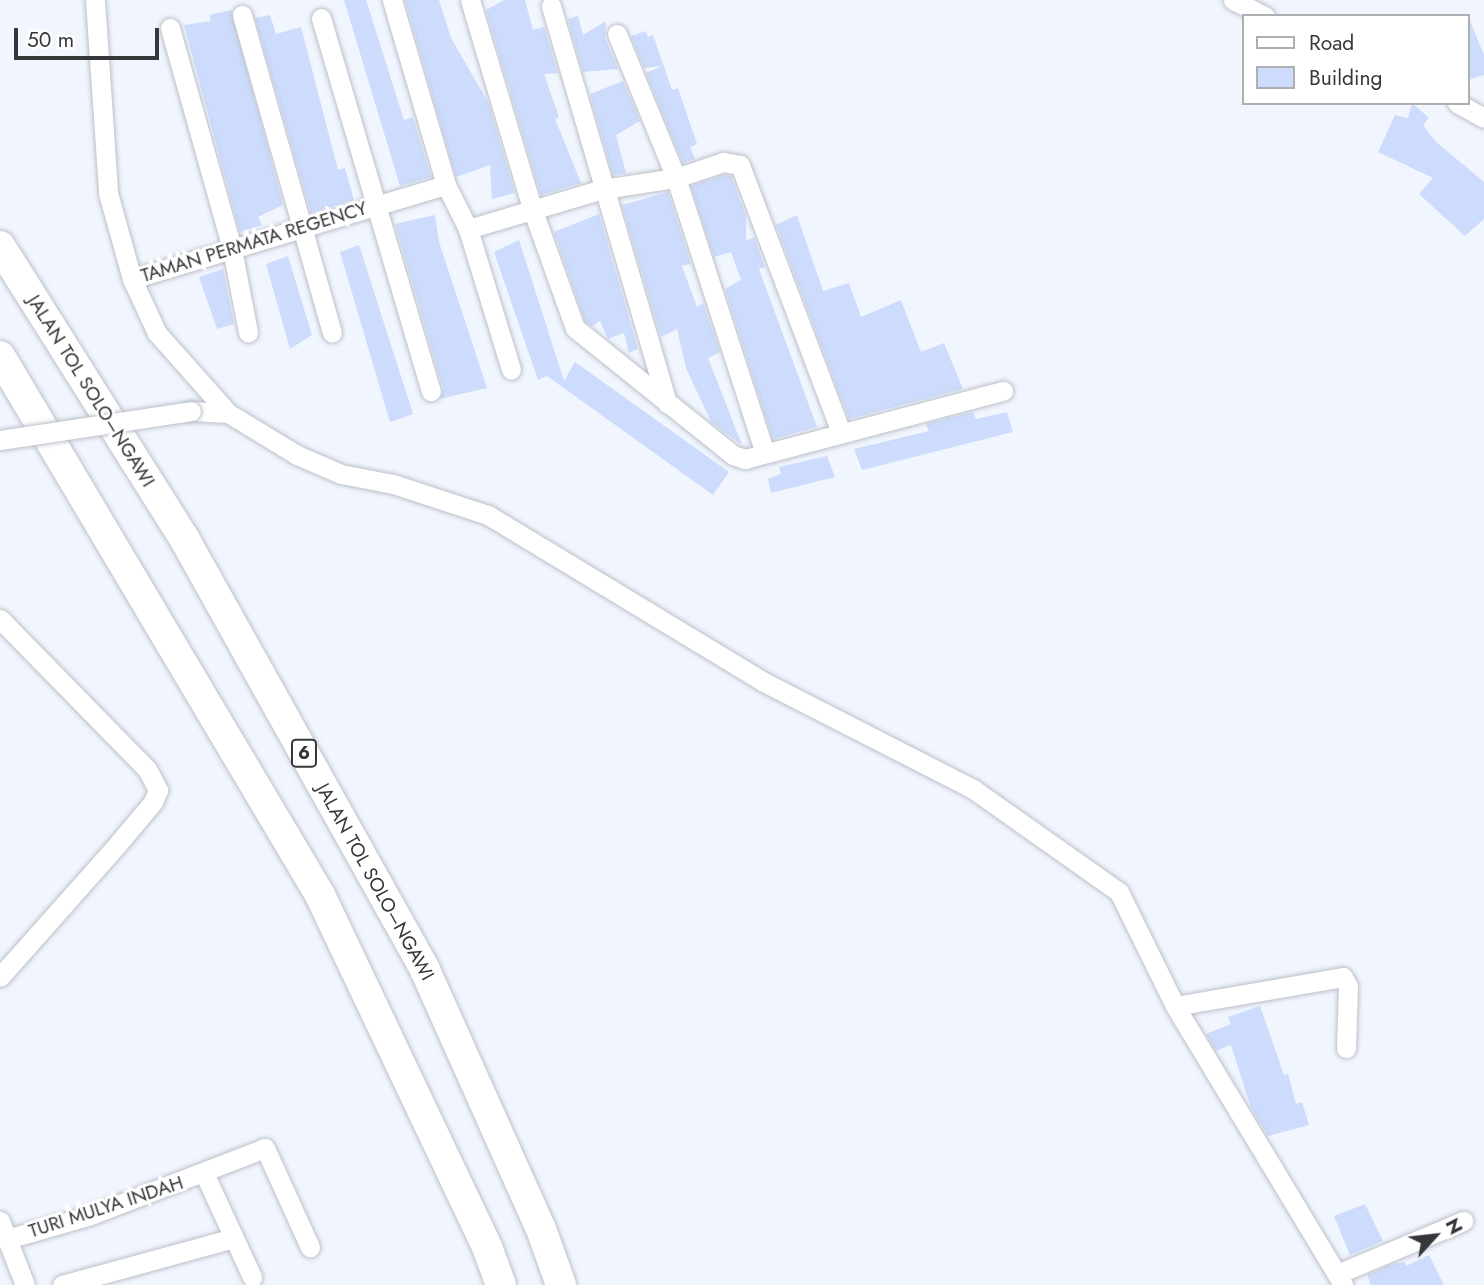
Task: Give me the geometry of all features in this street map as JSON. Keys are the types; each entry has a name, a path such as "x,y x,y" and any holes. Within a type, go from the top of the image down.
{"highway":[{"name":"JALAN TOL SOLO–NGAWI","path":"0,246 185,540 425,970 561,1285"},
{"path":"0,356 320,895 487,1247 501,1285"}],"street":[{"path":"96,0 108,192 132,279 157,333 228,413 297,456 341,474 393,484 488,515 764,682 973,789 1119,892 1175,1006 1340,1280 1463,1221"},
{"path":"392,0 446,185 468,229 511,370"},
{"path":"470,0 533,211 575,327 737,458 1003,391"},
{"path":"1233,0 1261,14"},
{"path":"551,6 667,403"},
{"path":"242,15 332,332"},
{"name":"TAMAN PERMATA REGENCY","path":"321,18 430,391"},
{"path":"170,28 232,249 248,332"},
{"path":"617,34 676,178 765,453"},
{"path":"1461,105 1484,118"},
{"path":"468,229 603,189 676,178 723,162 740,164 841,432"},
{"name":"TAMAN PERMATA REGENCY","path":"132,279 446,185"},
{"path":"0,440 191,411 228,413"},
{"path":"0,619 147,768 158,790 153,802 117,845 0,977"},
{"path":"1175,1006 1343,977 1348,986 1346,1048"},
{"name":"TURI MULYA INDAH","path":"25,1285 4,1230 91,1215 265,1149 310,1247"},
{"name":"TURI MULYA INDAH","path":"204,1173 252,1277"},
{"path":"62,1285 234,1238"}],"building":[{"path":"344,0 366,0 404,120 413,117 431,177 400,186"},
{"path":"405,0 439,0 451,38 488,102 515,193 492,199 490,165 456,177"},
{"path":"504,0 525,0 533,30 544,27 558,73 544,74 559,117 555,119 581,183 541,195 486,10"},
{"path":"231,10 283,205 258,217 262,225 240,232 184,25 211,21 209,15"},
{"path":"270,15 276,34 301,27 338,170 345,168 354,200 311,213 255,18"},
{"path":"578,16 583,35 606,21 605,38 618,69 583,72 568,19"},
{"path":"1470,21 1484,55 1484,75 1470,79"},
{"path":"646,31 648,37 653,35 672,90 678,88 697,144 690,147 695,159 683,163 646,73 663,66 644,68 631,36"},
{"path":"623,81 640,121 616,135 626,173 613,175 590,94"},
{"path":"1411,105 1414,105 1429,118 1423,125 1435,141 1484,182 1484,219 1465,236 1419,194 1433,178 1378,152 1395,115 1408,118"},
{"path":"724,175 731,176 746,216 746,241 754,237 765,267 759,269 817,427 773,439 725,289 741,280 731,252 714,257 691,186"},
{"path":"668,192 691,264 682,266 697,307 703,303 720,352 708,358 742,445 711,422 686,368 677,329 661,337 622,205"},
{"path":"599,214 638,349 629,353 624,333 608,339 600,321 592,326 585,321 554,232"},
{"path":"435,215 439,242 487,388 440,399 443,388 395,224"},
{"path":"797,215 823,291 849,283 861,317 901,300 921,352 944,343 963,389 849,419 776,225"},
{"path":"519,240 564,381 575,362 729,472 713,495 547,376 538,380 494,252"},
{"path":"359,245 413,414 390,422 340,252"},
{"path":"288,256 312,335 290,349 266,264"},
{"path":"223,269 234,324 217,329 199,277"},
{"path":"973,412 976,419 1007,412 1013,432 862,470 854,449 929,431 926,424"},
{"path":"827,456 835,477 771,493 768,479 781,474 779,467"},
{"path":"1260,1006 1284,1075 1288,1074 1296,1104 1302,1102 1309,1125 1268,1136 1251,1108 1231,1045 1216,1051 1206,1034 1231,1024 1228,1017"},
{"path":"1365,1204 1383,1241 1350,1255 1334,1216"},
{"path":"1429,1255 1444,1285 1371,1285 1367,1275 1392,1264 1405,1262 1406,1266"}]}
